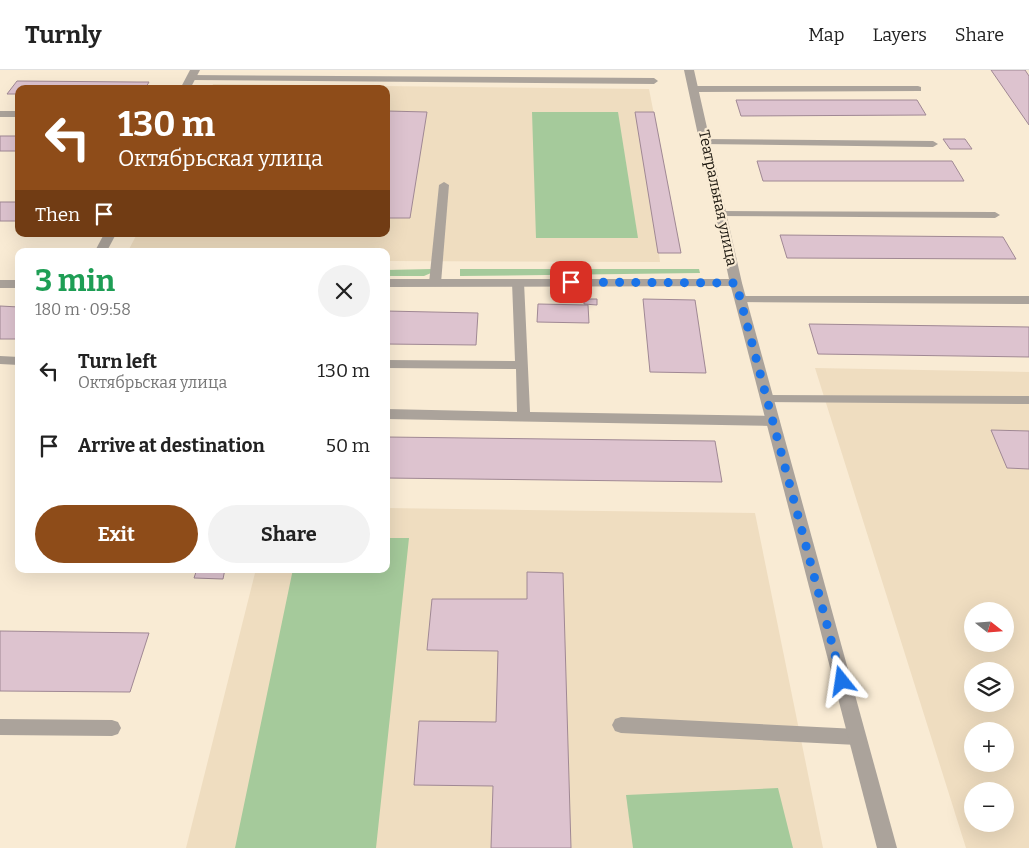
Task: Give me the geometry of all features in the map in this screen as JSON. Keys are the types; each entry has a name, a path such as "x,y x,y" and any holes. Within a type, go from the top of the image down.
{"street":[{"name":"Театральная улица","path":"689,70 736,283 886,848"},
{"path":"187,85 193,73"},
{"path":"390,283 736,283"},
{"path":"0,284 15,284"}],"lane":[{"path":"193,73 426,74 654,80"},
{"path":"693,89 918,89"},
{"path":"0,114 15,114"},
{"path":"705,142 933,144"},
{"path":"435,283 444,185"},
{"path":"721,214 995,215"},
{"path":"518,282 524,415"},
{"path":"741,300 1029,300"},
{"path":"0,360 15,361"},
{"path":"390,364 521,365"},
{"path":"767,399 1029,400"},
{"path":"390,414 773,421"},
{"path":"621,725 857,737"},
{"path":"0,728 112,728"}],"shaded area":[{"path":"213,84 300,85 213,85"},
{"path":"390,86 649,89 681,253 659,253 660,262 390,261 390,248 130,248 135,237 390,237"},
{"path":"815,368 1029,372 1029,848 966,848"},
{"path":"390,508 755,513 823,848 186,848 255,573 390,573"}],"green space":[{"path":"532,112 618,112 638,238 536,238"},
{"path":"432,269 431,273 424,276 390,276 390,270"},
{"path":"460,269 699,269 700,273 460,276"},
{"path":"390,538 409,538 376,848 235,848 292,573 390,573"},
{"path":"778,788 793,848 633,848 626,795"}],"building":[{"path":"991,70 1025,70 1029,76 1029,125"},
{"path":"17,81 149,82 147,85 15,85 15,94 7,94"},
{"path":"736,100 917,100 926,115 741,116"},
{"path":"390,111 427,112 410,218 390,218"},
{"path":"635,112 654,112 681,253 658,253"},
{"path":"0,136 15,136 15,151 0,151"},
{"path":"943,139 965,139 972,149 950,149"},
{"path":"757,161 952,161 964,181 763,181"},
{"path":"0,202 15,202 15,221 0,221"},
{"path":"780,235 1003,237 1016,259 787,258"},
{"path":"584,299 597,299 597,305 584,304"},
{"path":"643,299 695,300 706,373 650,372"},
{"path":"538,304 588,305 589,323 537,322"},
{"path":"0,306 15,307 15,339 0,339"},
{"path":"390,311 478,313 476,345 390,344"},
{"path":"809,324 1029,327 1029,357 818,354"},
{"path":"991,430 1029,431 1029,469 1007,468"},
{"path":"390,437 715,441 722,482 390,478"},
{"path":"527,572 563,573 571,848 491,848 493,786 414,785 419,721 496,722 498,651 427,650 432,599 527,599"},
{"path":"196,573 224,573 223,579 194,578"},
{"path":"0,631 149,633 130,692 0,691"}],"route":[{"path":"571,282 736,283 842,681"}]}
